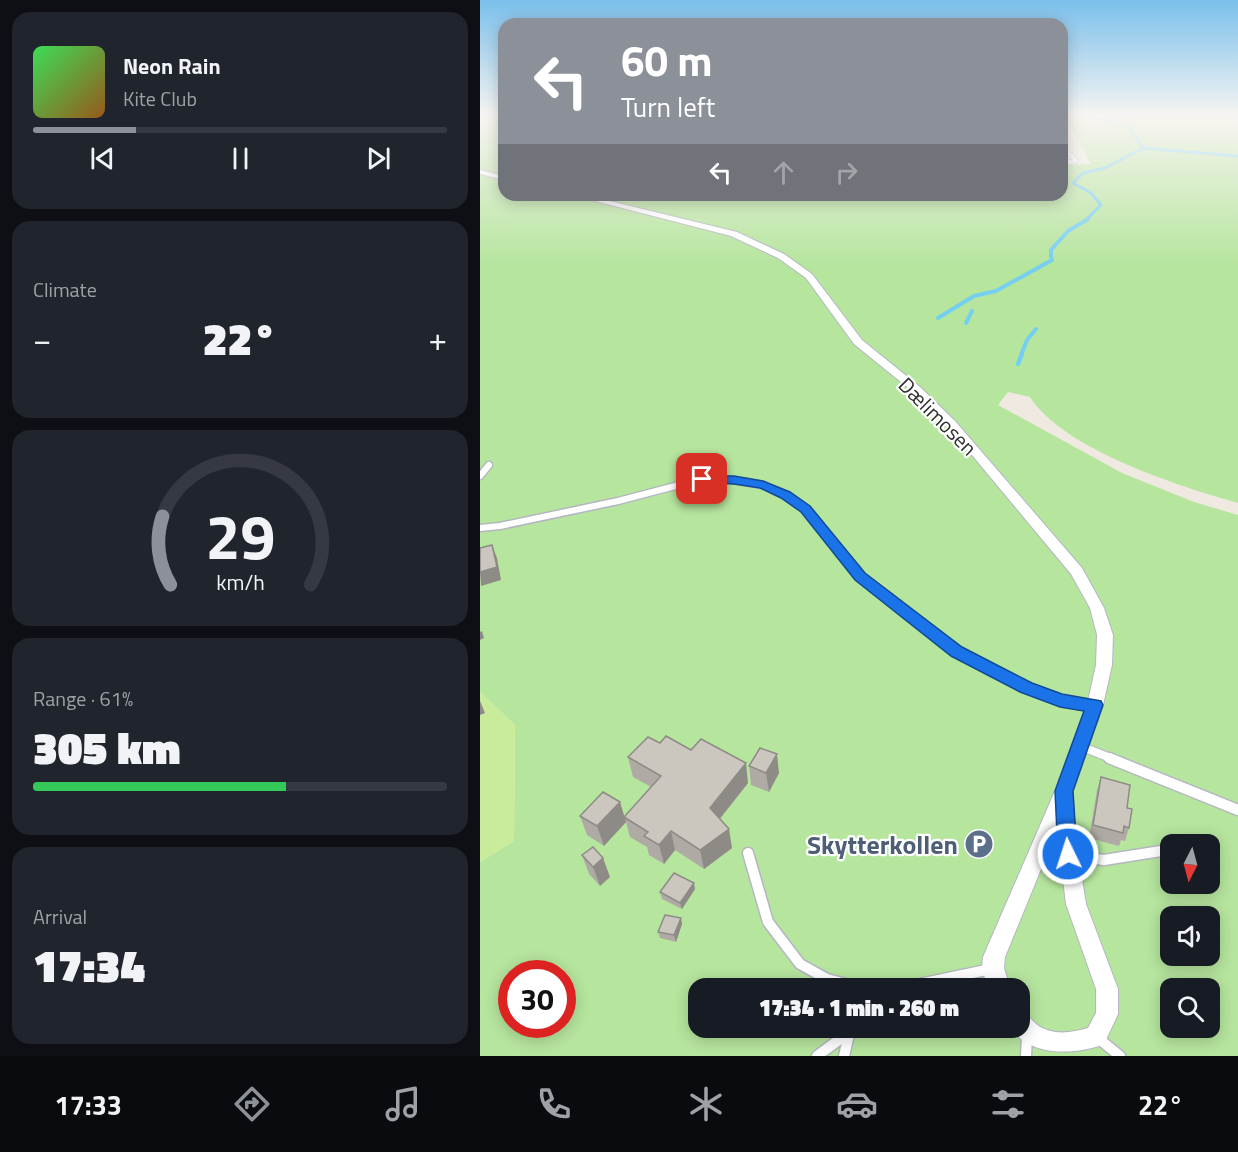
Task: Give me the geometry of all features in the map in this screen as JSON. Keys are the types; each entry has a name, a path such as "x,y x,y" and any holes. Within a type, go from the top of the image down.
{"street":[{"path":"480,172 498,176"},
{"name":"Dælimosen","path":"600,201 734,234 781,256 809,276 858,342 916,389 951,423 1077,570 1097,608 1105,635 1104,665 1095,705 1064,791 994,957 993,968"},
{"name":"Dælimosen","path":"1064,791 1068,854 1076,904 1107,989 1107,1014 1096,1036"},
{"path":"993,968 996,978"},
{"path":"1030,1032 1050,1044 1076,1044 1096,1036"}],"lane":[{"path":"480,476 489,465"},
{"path":"480,528 500,526 618,501 702,479 734,480 763,485 786,495 806,509 860,576 956,652 1034,691 1060,701 1095,705"},
{"path":"1080,746 1238,810"},
{"path":"1068,854 1090,860 1117,861 1160,851"},
{"path":"748,853 768,922 800,963 825,978"},
{"path":"948,978 993,968"},
{"path":"1096,1036 1120,1056"},
{"path":"817,1056 842,1038"},
{"path":"844,1056 850,1038"},
{"path":"1025,1038 1026,1056"}],"green space":[{"path":"480,165 498,165 498,201 1068,201 1068,165 1238,165 1238,503 1155,476 1095,449 1069,434 1046,416 1030,397 1008,392 998,405 1122,473 1194,502 1238,515 1238,1056 480,1056 480,862 514,841 515,725 480,692"},
{"path":"480,692 515,725 514,841 480,862"}],"building":[{"path":"492,545 497,567 480,572 480,548"},
{"path":"666,736 691,750 701,739 746,763 710,808 729,829 700,850 671,831 659,845 644,836 648,832 624,817 661,776 628,757 648,737 660,743"},
{"path":"760,748 777,754 766,773 749,766"},
{"path":"1101,777 1130,785 1127,808 1132,809 1129,828 1124,826 1123,833 1093,825"},
{"path":"603,792 620,802 597,826 580,816"},
{"path":"593,847 603,858 593,867 582,855"},
{"path":"674,873 694,883 680,903 660,892"},
{"path":"665,915 681,918 674,935 658,932"}],"waterway":[{"path":"1086,220 1101,205 1091,193 1073,183 1083,173 1110,165"},
{"path":"1051,257 1051,250 1068,231 1088,219"},
{"path":"938,318 974,296 996,291 1052,260"},
{"path":"966,323 972,311"},
{"path":"1021,355 1027,340 1036,329"},
{"path":"1018,364 1022,354"}],"place":[{"name":"Skytterkollen","path":"979,844"}],"route":[{"path":"702,479 734,480 763,485 786,495 806,509 860,576 956,652 996,673 1060,701 1095,705 1064,791 1068,854"}]}
